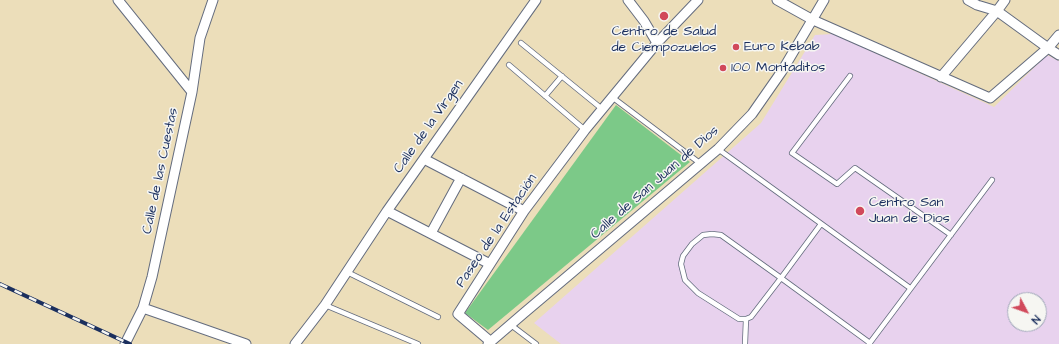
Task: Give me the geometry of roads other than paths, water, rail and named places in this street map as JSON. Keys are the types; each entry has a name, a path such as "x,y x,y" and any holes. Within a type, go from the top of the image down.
{"street":[{"path":"118,0 192,92"},
{"name":"Calle de las Cuestas","path":"125,344 143,308 157,258 192,92 200,38 213,0"},
{"name":"Calle de la Virgen","path":"295,344 325,305 387,211 536,0"},
{"path":"628,0 644,21 657,43"},
{"name":"Paseo de la Estación","path":"490,343 458,314 524,211 585,130 657,43 698,0"},
{"path":"778,0 813,20 990,98 1048,48 1059,35"},
{"name":"Calle de San Juan de Dios","path":"490,343 718,149 752,114 782,71 824,0"},
{"path":"968,0 977,5 997,10 1059,55"},
{"path":"941,77 1005,0"},
{"path":"424,159 524,211"},
{"path":"431,233 461,178"},
{"path":"387,211 490,264"},
{"path":"143,308 240,343"}],"lane":[{"path":"521,43 602,109"},
{"path":"509,66 585,130"},
{"path":"545,96 562,76"},
{"path":"850,76 792,153 837,184 855,168 951,236"},
{"path":"612,97 701,164"},
{"path":"718,149 910,288"},
{"path":"821,224 782,278 746,320 739,319 698,293 685,280 681,264 683,256 692,244 703,235 721,235 782,278 870,344 910,288 951,236 992,180"},
{"path":"347,272 438,317"},
{"path":"325,305 418,344"},
{"path":"745,344 746,320"},
{"path":"511,325 536,344"}],"railway":[{"path":"0,284 130,344"}],"place":[{"name":"Centro de Salud de Ciempozuelos","path":"664,16"},
{"name":"Euro Kebab","path":"736,47"},
{"name":"100 Montaditos","path":"723,68"},
{"name":"Centro San Juan de Dios","path":"860,211"}]}
